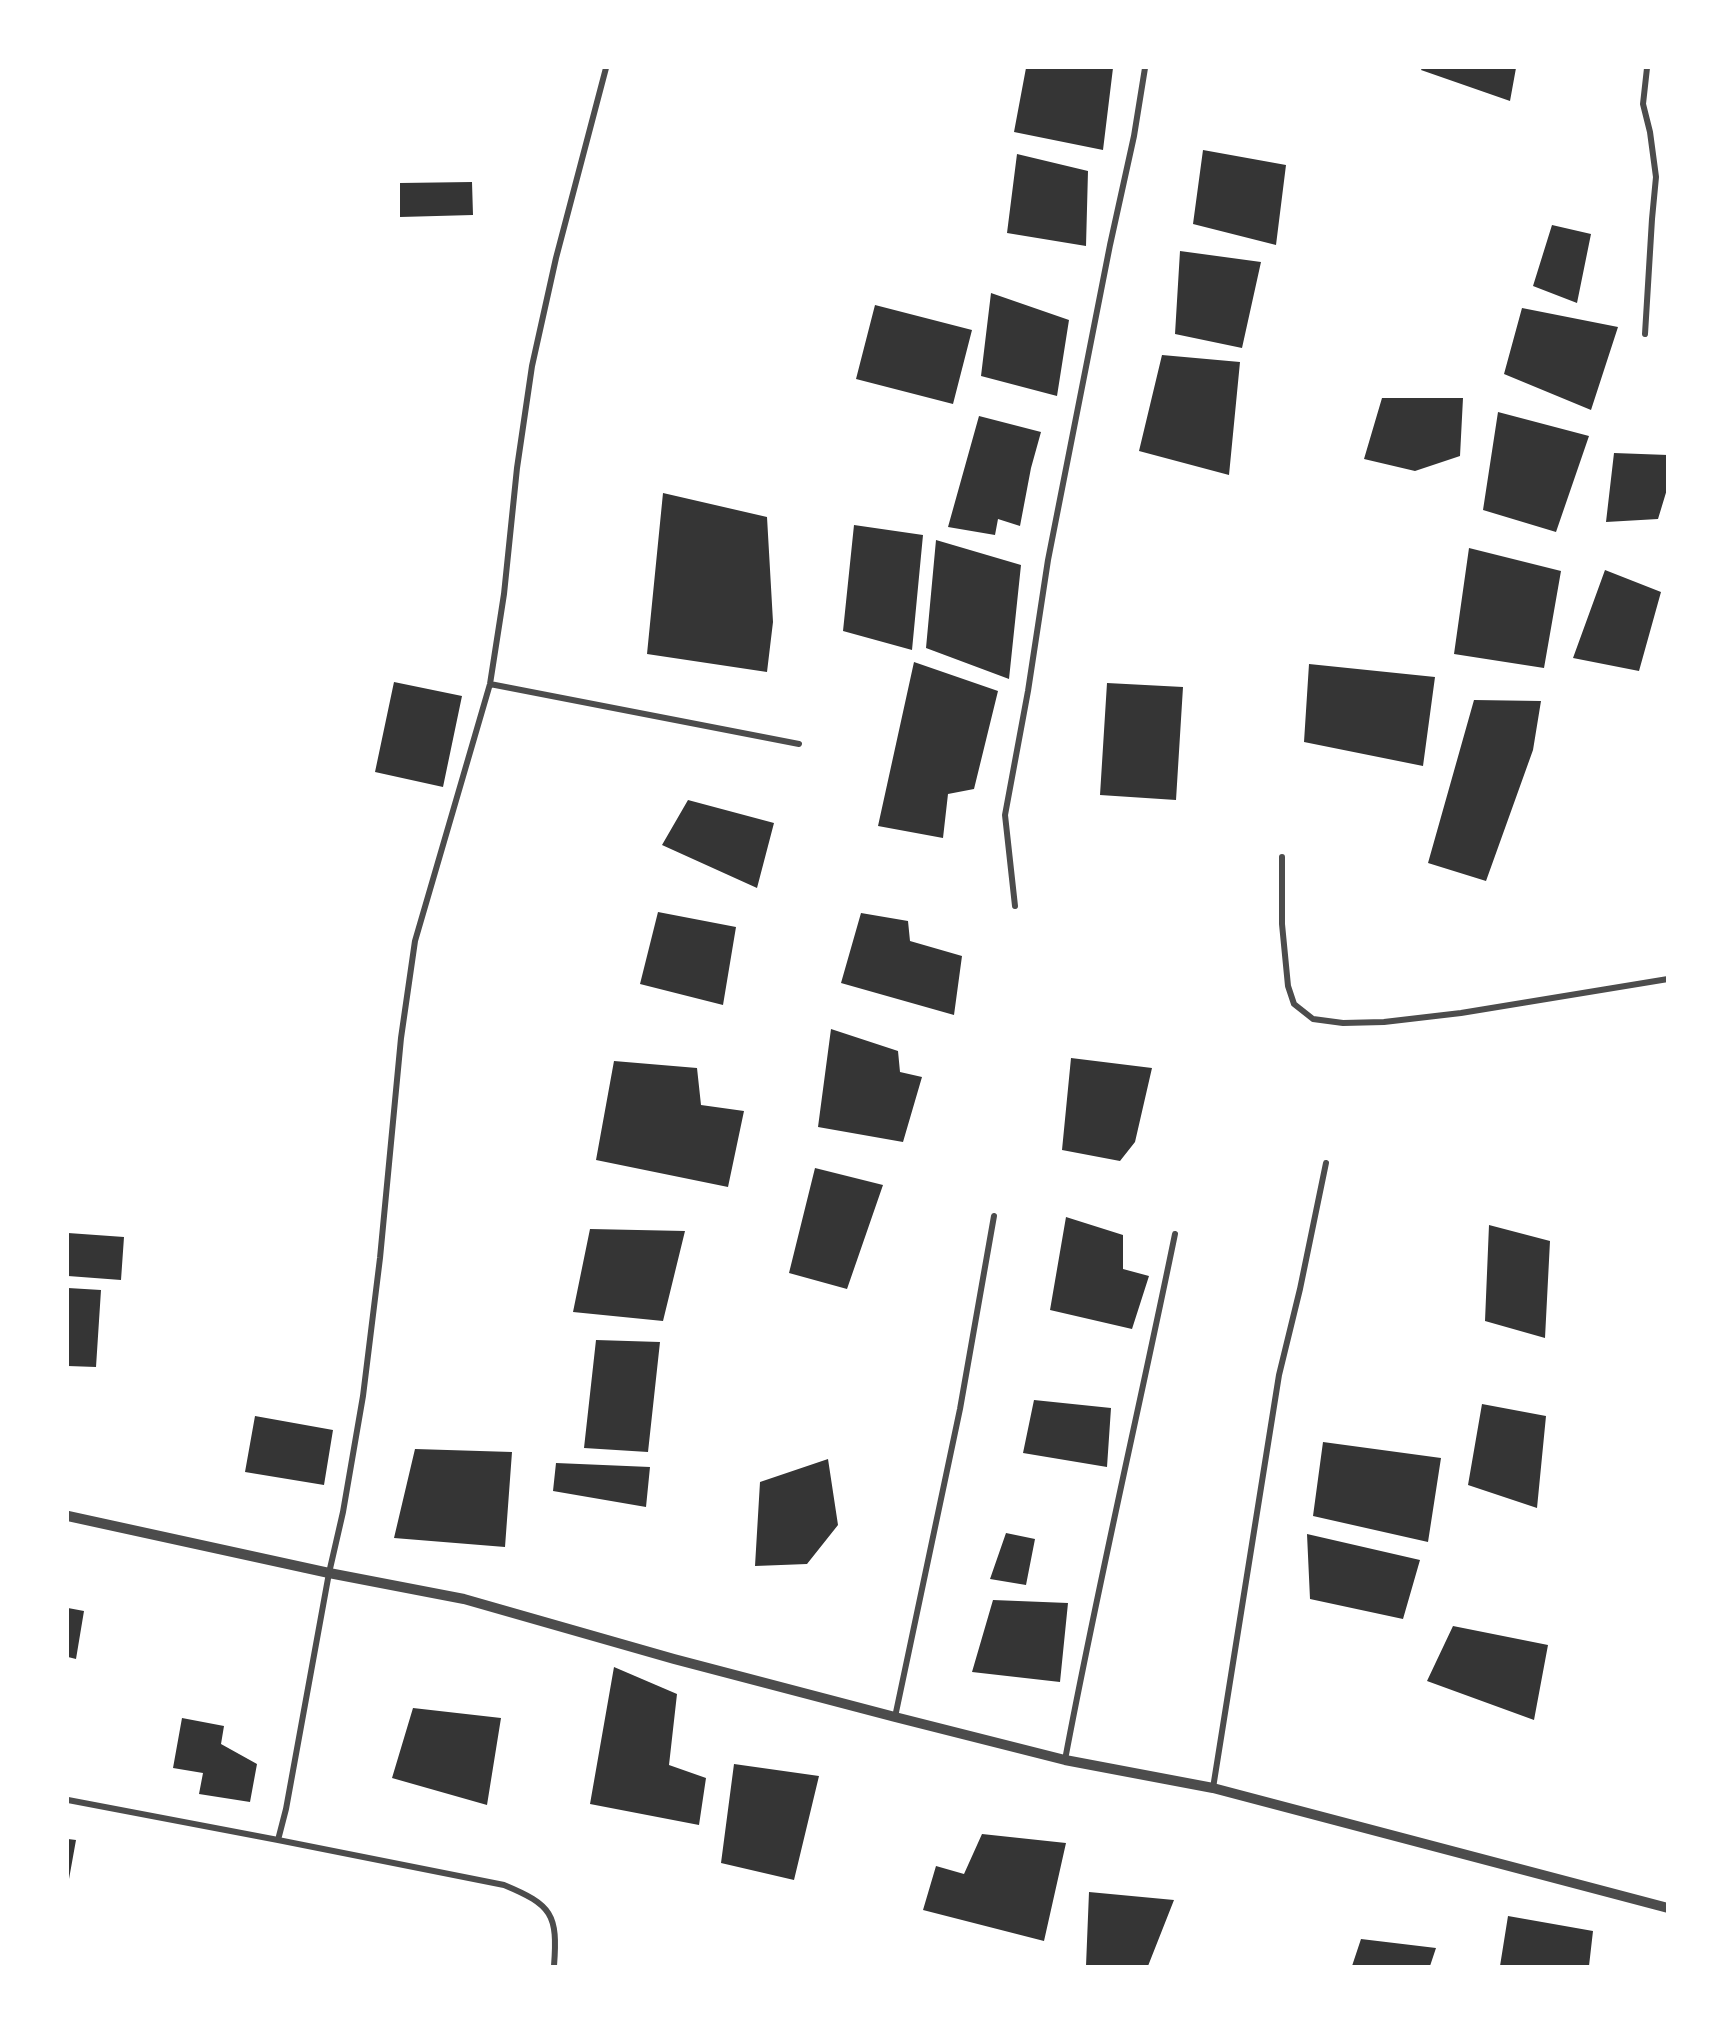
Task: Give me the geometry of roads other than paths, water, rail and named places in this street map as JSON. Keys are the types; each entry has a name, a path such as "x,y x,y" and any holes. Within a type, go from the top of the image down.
{"street":[{"path":"278,1840 286,1809 329,1573 343,1512 363,1396 380,1258 401,1038 415,941 490,684 504,594 532,366 556,258 606,68"},
{"path":"1015,906 1005,815 1028,691 1048,560 1110,245 1134,136 1145,68"},
{"path":"1645,334 1656,177 1650,132 1642,104 1647,68"},
{"path":"490,684 799,744"},
{"path":"1282,857 1282,924 1288,986 1294,1004 1313,1019 1343,1023 1395,1021 1461,1013 1668,979"},
{"path":"1213,1788 1279,1375 1303,1278 1326,1163"},
{"path":"895,1717 960,1409 994,1216"},
{"path":"1065,1760 1116,1505 1175,1234"},
{"path":"68,1516 329,1573 464,1599 674,1659 895,1717 1065,1760 1213,1788 1668,1908"},
{"path":"68,1800 504,1885 530,1896 548,1911 556,1935 554,1966"}]}
